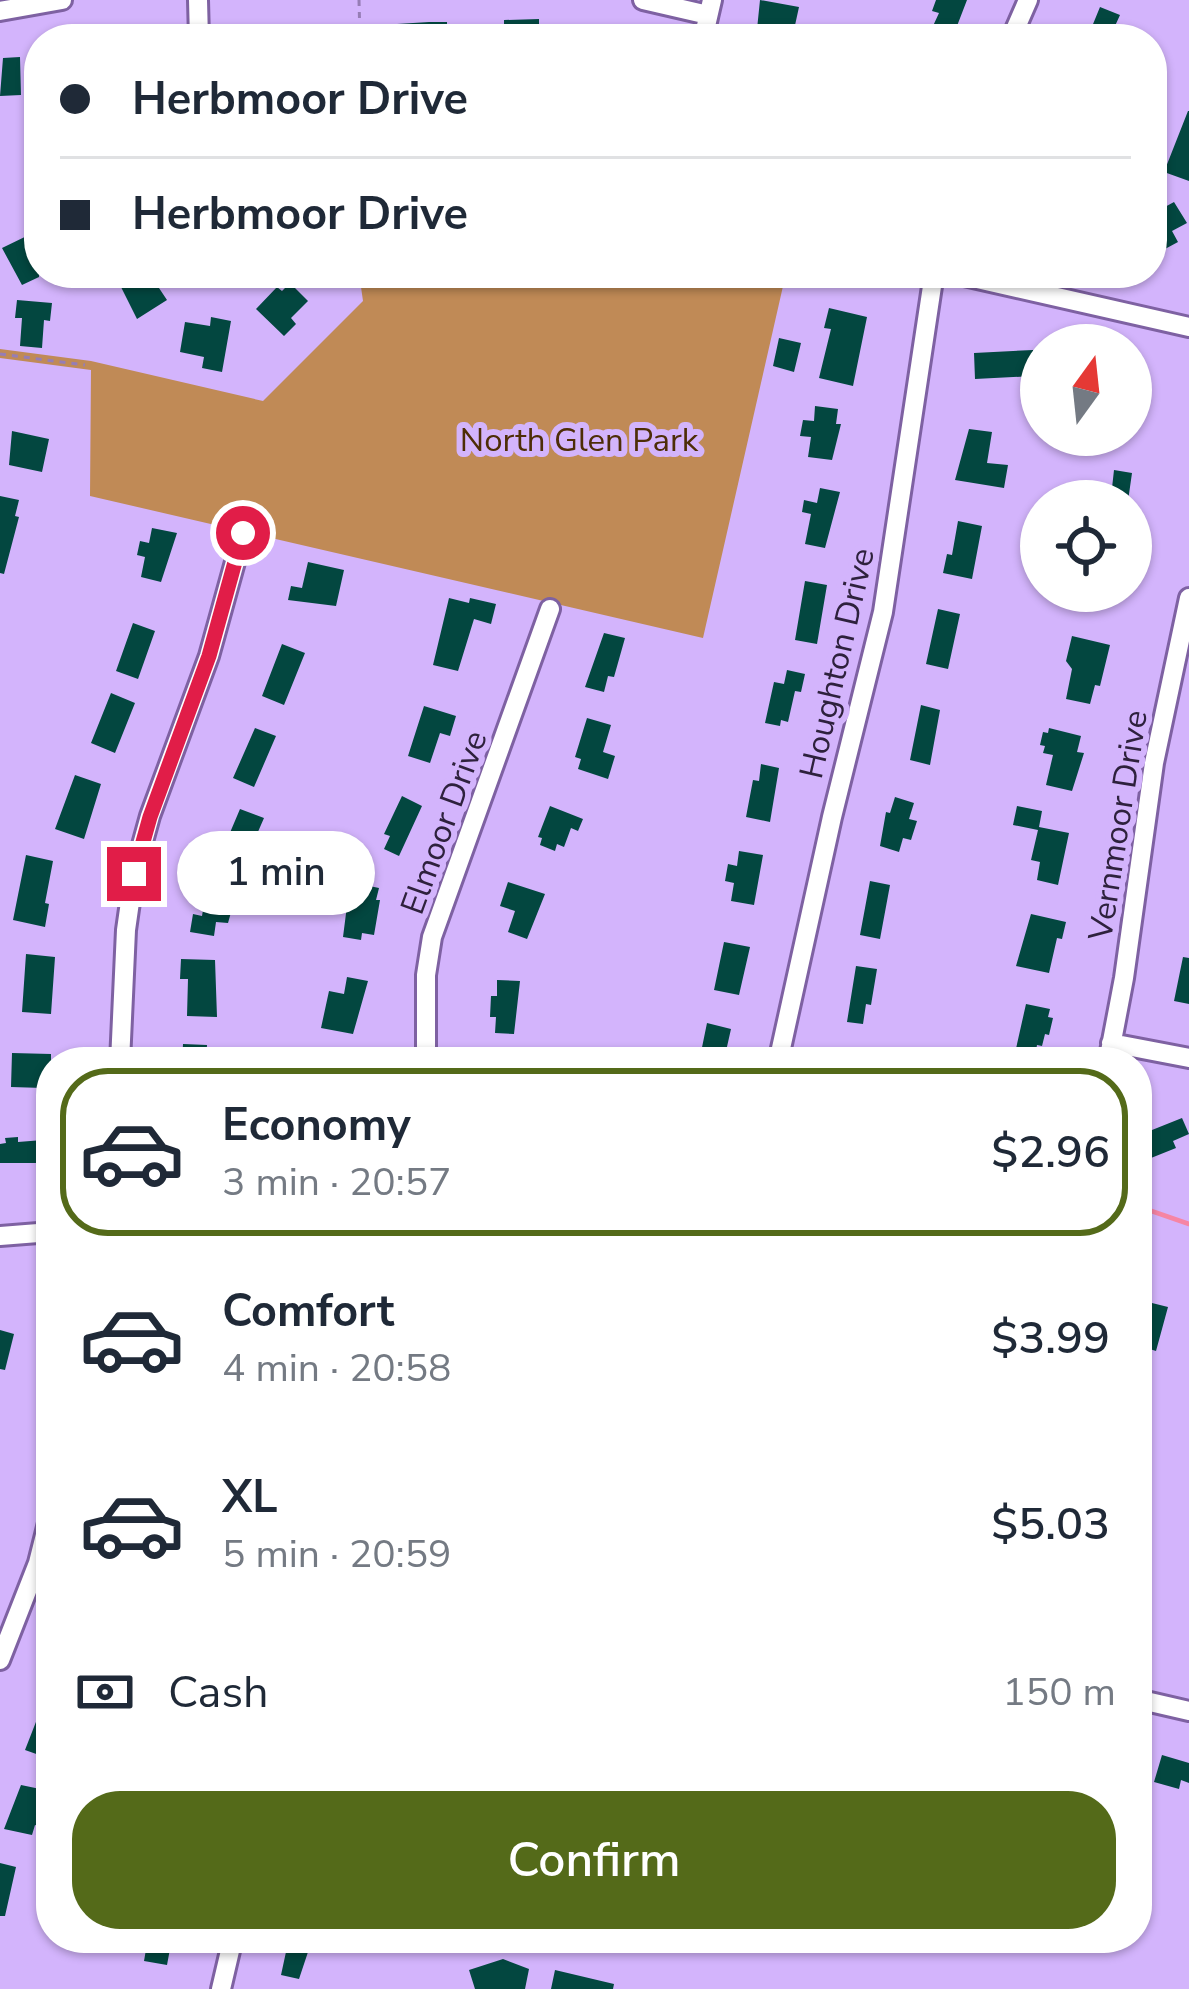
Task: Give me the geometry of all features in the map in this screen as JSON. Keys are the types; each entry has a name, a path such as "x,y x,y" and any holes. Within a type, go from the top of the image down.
{"street":[{"path":"0,11 62,0"},
{"path":"643,0 710,8"},
{"name":"Houghton Drive","path":"781,1047 883,612 932,288"},
{"path":"1017,288 1189,327"},
{"path":"120,1047 134,874 209,656 243,533"},
{"name":"Vernmoor Drive","path":"1111,1047 1154,763 1189,598"},
{"name":"Elmoor Drive","path":"426,1047 426,975 433,937 550,609"},
{"path":"1152,1055 1189,1058"},
{"path":"0,1236 36,1233"},
{"path":"0,1660 36,1568"},
{"path":"1152,1702 1189,1711"},
{"path":"221,1989 229,1953"}],"path":[{"path":"0,354 86,365"}],"green space":[{"name":"North Glen Park","path":"361,288 783,288 703,638 90,496 91,370 0,358 0,349 91,361 263,401 363,301"}],"building":[{"path":"760,0 799,7 795,24 758,24"},
{"path":"936,0 967,0 958,24 934,24 939,13 932,11"},
{"path":"1100,7 1120,15 1116,24 1093,24"},
{"path":"539,19 539,24 504,24 504,20"},
{"path":"20,57 21,95 0,96 3,58"},
{"path":"1189,111 1189,181 1167,173"},
{"path":"1174,202 1187,223 1172,231 1178,242 1167,248 1167,206"},
{"path":"24,237 24,284 22,285 2,248"},
{"path":"122,288 159,288 167,300 137,319"},
{"path":"276,288 295,288 308,301 291,318 296,324 284,336 256,309"},
{"path":"17,300 52,303 50,321 44,320 42,348 20,346 22,318 15,318"},
{"path":"829,308 867,317 853,386 819,378 831,329 824,328"},
{"path":"211,317 231,321 222,372 202,368 204,357 180,352 185,322 210,326"},
{"path":"779,338 801,343 794,372 773,366"},
{"path":"1020,351 1020,377 975,379 974,353"},
{"path":"815,406 838,409 836,424 841,424 832,460 808,457 811,437 800,436 803,420 814,421"},
{"path":"969,429 992,432 987,463 1008,465 1004,488 955,480"},
{"path":"12,431 49,439 42,472 9,465"},
{"path":"1114,470 1132,473 1131,480 1113,480"},
{"path":"820,488 840,492 825,548 805,544 811,514 802,512 804,500 817,503"},
{"path":"0,496 19,500 4,574 0,573"},
{"path":"958,521 982,526 972,579 943,573 947,554 952,555"},
{"path":"152,528 177,533 161,582 141,577 145,557 137,555 140,541 149,543"},
{"path":"308,562 344,570 336,606 288,600 291,586 302,588"},
{"path":"805,581 827,585 817,644 795,640"},
{"path":"449,598 496,604 491,624 474,619 458,671 433,665"},
{"path":"938,609 960,614 948,669 926,664"},
{"path":"133,623 155,631 138,679 116,671"},
{"path":"604,633 625,638 614,677 608,676 604,692 585,687"},
{"path":"1072,636 1110,645 1100,686 1095,685 1090,704 1066,699 1072,669 1066,661"},
{"path":"282,644 305,653 284,705 262,696"},
{"path":"787,670 805,674 801,692 795,691 788,722 781,720 780,726 765,723 774,682 784,684"},
{"path":"111,693 135,703 115,753 91,743"},
{"path":"921,705 940,710 930,765 910,760"},
{"path":"424,706 456,716 450,736 440,733 430,763 408,756"},
{"path":"587,718 611,725 603,752 615,756 608,779 578,769 581,759 575,757"},
{"path":"255,728 276,736 254,787 233,778"},
{"path":"1049,728 1081,736 1077,752 1084,753 1072,791 1046,785 1053,755 1043,753 1045,746 1040,745"},
{"path":"761,764 779,768 770,822 746,817"},
{"path":"75,775 101,784 84,839 55,829"},
{"path":"402,796 422,806 399,856 384,849 390,836 384,834"},
{"path":"895,797 914,803 909,819 917,821 911,840 903,838 899,852 880,846 886,812 890,813"},
{"path":"550,806 583,819 578,831 571,828 564,847 557,844 555,851 540,845 542,838 538,837"},
{"path":"1017,806 1042,811 1039,827 1069,833 1058,885 1037,880 1040,862 1031,860 1038,830 1013,825"},
{"path":"240,809 264,818 241,871 218,861"},
{"path":"739,851 763,855 754,905 731,901 734,883 725,881 728,864 737,866"},
{"path":"26,855 53,861 45,927 13,920"},
{"path":"870,881 890,885 880,939 860,935"},
{"path":"350,882 379,888 374,935 362,933 361,940 343,937"},
{"path":"508,882 545,894 527,939 508,932 515,911 500,906"},
{"path":"207,886 237,891 228,923 216,922 214,936 190,932 193,914 202,916"},
{"path":"1031,914 1066,922 1049,973 1016,966"},
{"path":"724,942 750,947 739,995 714,990"},
{"path":"26,954 55,957 51,1014 22,1012"},
{"path":"1183,957 1189,958 1189,1004 1174,1001"},
{"path":"181,959 215,960 217,1017 187,1016 188,979 180,979"},
{"path":"856,966 877,969 863,1024 847,1022"},
{"path":"347,977 368,981 353,1034 321,1028 329,991 344,994"},
{"path":"497,980 520,981 514,1034 495,1033 496,1017 490,1017"},
{"path":"1026,1004 1050,1009 1048,1017 1053,1018 1042,1046 1016,1047"},
{"path":"707,1023 731,1029 727,1047 702,1047"},
{"path":"12,1053 36,1054 36,1088 11,1087"},
{"path":"1182,1118 1189,1134 1173,1141 1176,1148 1152,1158 1152,1130"},
{"path":"5,1138 36,1141 36,1163 0,1163 0,1144 6,1143"},
{"path":"1152,1303 1168,1307 1156,1351 1152,1350"},
{"path":"0,1330 14,1334 5,1370 0,1369"},
{"path":"36,1722 36,1754 25,1750"},
{"path":"1162,1755 1189,1763 1189,1783 1181,1780 1179,1789 1154,1782"},
{"path":"21,1785 36,1788 32,1835 4,1829"},
{"path":"0,1863 16,1867 5,1916 0,1916"},
{"path":"145,1953 169,1953 167,1965 144,1961"},
{"path":"286,1953 308,1953 299,1979 281,1975"},
{"path":"503,1959 529,1969 525,1989 475,1989 469,1970"},
{"path":"555,1970 614,1984 613,1989 551,1989"}],"waterway":[{"path":"1152,1211 1189,1224"}],"route":[{"path":"134,874 150,817 198,691 243,533"}]}
